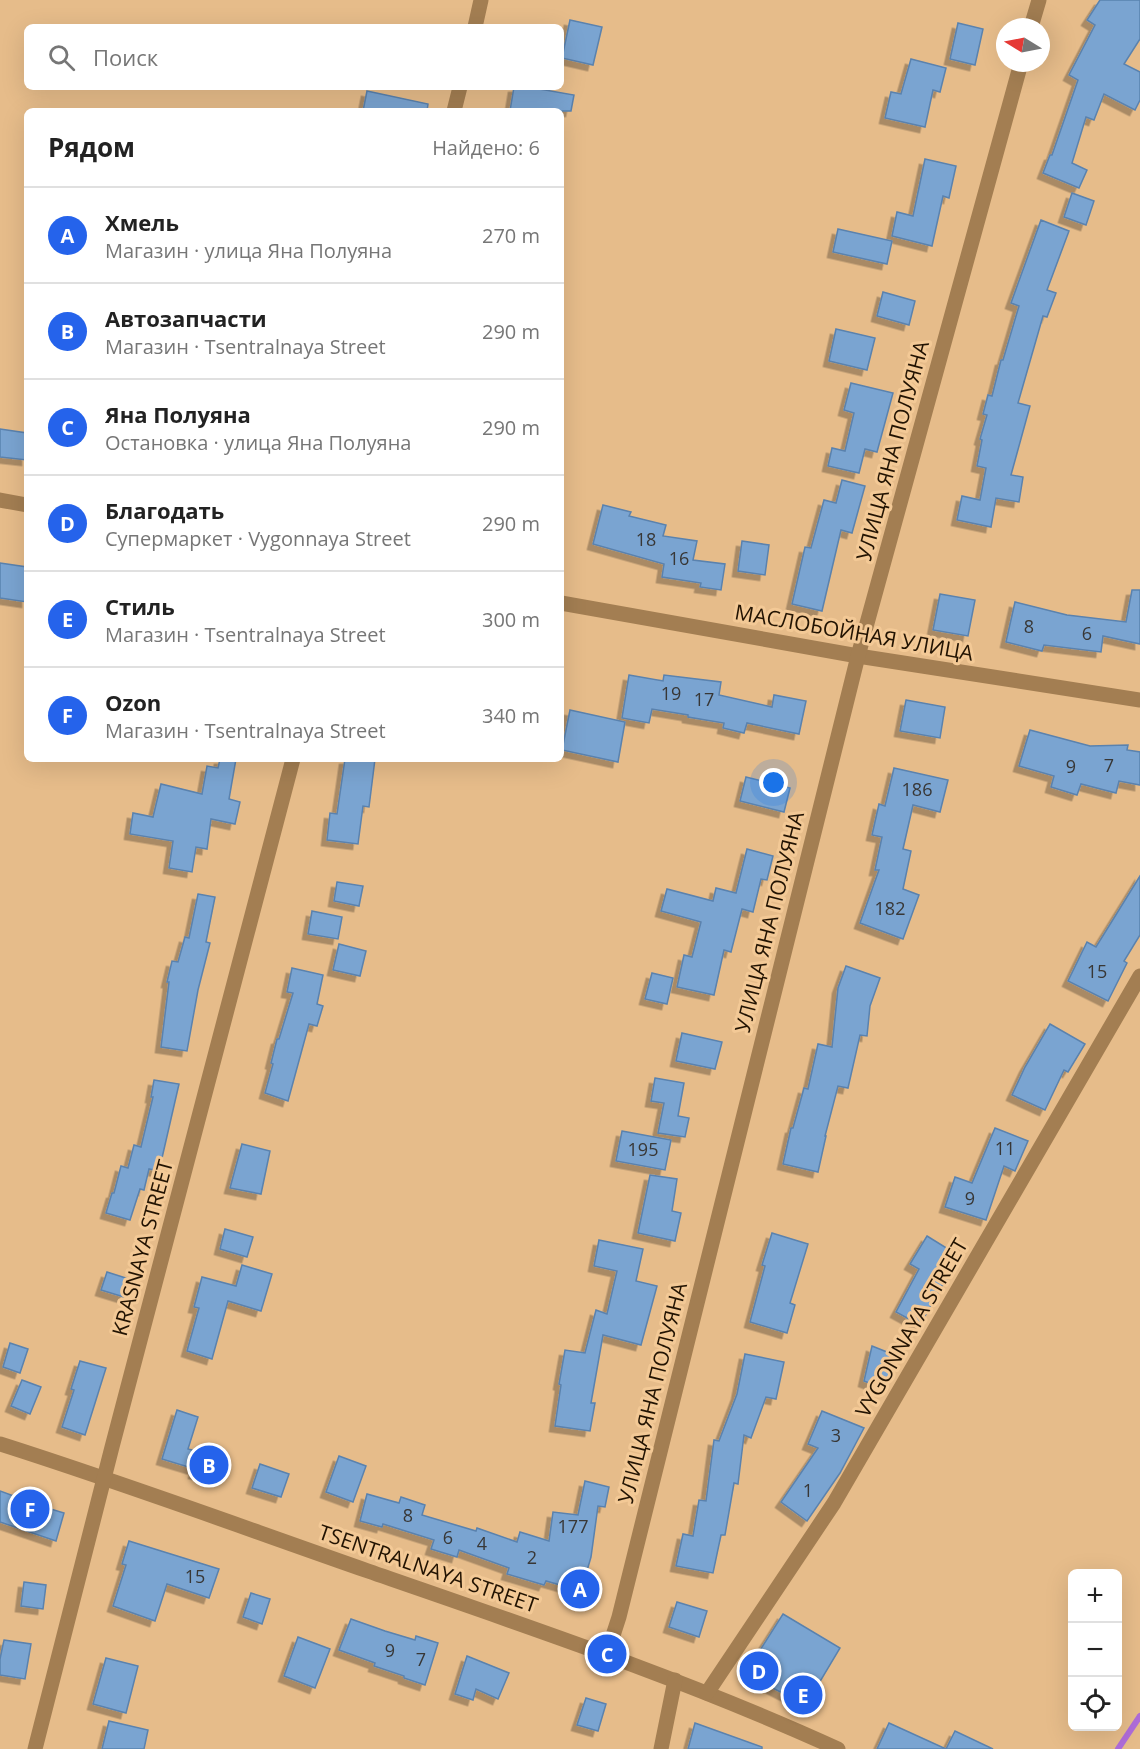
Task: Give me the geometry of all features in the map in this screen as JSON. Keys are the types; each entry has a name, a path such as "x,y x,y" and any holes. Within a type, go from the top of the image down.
{"street":[{"path":"476,24 481,0"},
{"path":"1033,18 1038,0"},
{"name":"УЛИЦА ЯНА ПОЛУЯНА","path":"607,1654 619,1617 858,656 1019,72"},
{"path":"455,108 459,90"},
{"path":"0,500 24,504"},
{"name":"МАСЛОБОЙНАЯ УЛИЦА","path":"564,604 858,656 1140,700"},
{"name":"KRASNAYA STREET","path":"35,1749 293,762"},
{"name":"VYGONNAYA STREET","path":"707,1693 834,1503 1140,976"},
{"name":"TSENTRALNAYA STREET","path":"0,1444 607,1654 779,1722 838,1749"},
{"path":"661,1749 675,1680"}],"building":[{"path":"1100,0 1140,0 1140,39 1124,64 1140,72 1140,100 1135,110 1104,94 1094,120 1086,117 1072,163 1087,170 1079,188 1043,173 1052,155 1078,80 1069,75 1095,25 1087,20"},
{"path":"570,20 602,27 593,65 564,58"},
{"path":"958,23 983,29 975,65 950,59"},
{"path":"911,59 946,68 940,92 933,90 925,127 885,118 891,92 901,94"},
{"path":"514,90 545,90 574,95 571,111 564,111 564,108 510,108"},
{"path":"367,91 428,104 427,108 364,108"},
{"path":"925,159 956,166 949,198 943,196 932,246 892,236 897,212 913,216"},
{"path":"1072,193 1094,201 1086,225 1064,217"},
{"path":"1041,220 1069,231 1047,290 1056,293 1047,317 1043,316 1018,403 1030,406 1011,475 1023,477 1019,502 996,498 991,527 957,520 962,496 980,500 986,468 977,466 982,440 980,439 987,415 983,414 988,395 992,396 1019,306 1011,303"},
{"path":"838,229 892,241 887,264 833,252"},
{"path":"883,292 915,301 909,325 877,316"},
{"path":"836,329 875,338 867,370 829,361"},
{"path":"851,383 893,393 877,452 865,449 859,473 828,466 832,448 845,451 854,413 844,410"},
{"path":"0,429 24,433 24,460 0,457"},
{"path":"842,480 865,486 852,533 841,530 822,611 792,604 805,547 811,548 824,500 836,503"},
{"path":"603,505 631,512 629,516 666,525 663,536 697,541 693,560 725,564 721,590 700,587 701,583 662,577 664,564 593,544"},
{"path":"742,541 769,545 765,575 738,571"},
{"path":"0,563 24,567 24,602 0,598"},
{"path":"1132,590 1140,590 1140,644 1103,636 1101,652 1044,645 1042,651 1006,642 1015,602 1067,615 1126,622"},
{"path":"940,594 975,600 968,636 933,630"},
{"path":"629,675 663,681 664,675 721,682 719,695 772,707 774,695 806,701 799,734 747,723 744,733 723,728 724,723 652,709 649,723 622,718"},
{"path":"906,700 945,707 940,738 900,731"},
{"path":"570,710 625,722 618,762 564,750"},
{"path":"1030,730 1090,746 1128,745 1127,750 1140,752 1140,785 1119,781 1116,793 1081,784 1077,795 1051,787 1054,776 1019,766"},
{"path":"219,762 235,762 229,799 240,802 235,824 211,819 207,849 196,847 192,872 169,868 173,841 130,834 133,813 153,817 161,784 202,794 207,766 218,768"},
{"path":"345,762 375,762 369,807 363,806 358,844 327,840 330,813 337,814"},
{"path":"894,768 948,780 940,812 913,805 903,849 911,851 903,889 919,895 903,939 860,923 879,870 875,870 882,837 872,835 879,804 885,806"},
{"path":"746,777 790,788 784,812 740,801"},
{"path":"747,849 773,856 767,880 761,879 753,912 742,909 731,952 724,950 714,995 677,987 684,955 692,957 701,922 661,911 667,889 713,901 716,888 736,893"},
{"path":"1140,876 1140,935 1124,961 1127,963 1108,1001 1068,981 1087,942 1096,947"},
{"path":"337,882 363,886 359,906 334,901"},
{"path":"198,894 215,897 206,942 210,943 198,990 187,1051 161,1047 169,982 167,982 172,961 178,962 185,937 189,938"},
{"path":"312,911 342,917 338,939 308,934"},
{"path":"339,944 366,951 360,976 333,970"},
{"path":"846,966 880,978 870,1006 867,1036 860,1035 848,1088 838,1086 818,1172 783,1164 791,1128 793,1128 804,1088 808,1089 818,1044 832,1047 838,988"},
{"path":"292,968 323,975 317,1004 323,1006 317,1026 309,1024 288,1101 265,1093 277,1039 279,1039 293,993 287,992"},
{"path":"652,973 673,978 667,1004 645,999"},
{"path":"1050,1024 1085,1044 1068,1072 1064,1070 1045,1110 1012,1095"},
{"path":"682,1033 722,1042 715,1069 676,1061"},
{"path":"655,1078 684,1083 678,1116 689,1118 685,1137 658,1133 664,1103 651,1101"},
{"path":"154,1080 179,1084 159,1171 149,1169 144,1190 140,1189 130,1220 106,1213 121,1166 128,1168 134,1145 141,1147 153,1097 151,1097"},
{"path":"995,1128 1028,1141 1015,1171 1004,1166 986,1220 945,1207 955,1177 972,1183"},
{"path":"622,1131 671,1140 665,1170 616,1161"},
{"path":"242,1144 270,1151 261,1194 230,1188"},
{"path":"650,1175 677,1179 672,1211 681,1213 675,1241 638,1233"},
{"path":"225,1229 253,1237 247,1257 220,1249"},
{"path":"772,1233 808,1244 790,1303 795,1305 787,1333 750,1322 765,1266 762,1265"},
{"path":"927,1236 961,1257 920,1325 896,1312 919,1269 910,1264"},
{"path":"599,1240 643,1249 636,1281 657,1286 641,1345 603,1335 591,1403 595,1403 590,1431 555,1426 565,1350 585,1353 596,1310 607,1314 617,1271 594,1266"},
{"path":"242,1265 272,1274 261,1311 228,1301 212,1359 187,1351 199,1308 194,1307 202,1277 236,1286"},
{"path":"107,1272 129,1279 124,1297 101,1290"},
{"path":"10,1343 28,1349 20,1373 3,1367"},
{"path":"872,1346 897,1356 885,1389 864,1381"},
{"path":"745,1354 784,1362 776,1399 766,1397 751,1438 744,1435 738,1484 734,1483 725,1535 721,1535 713,1573 676,1566 683,1534 693,1536 699,1500 706,1501 714,1440 719,1441 737,1394"},
{"path":"80,1361 106,1368 85,1435 62,1427 74,1390 71,1389"},
{"path":"22,1380 41,1387 30,1414 11,1406"},
{"path":"177,1410 198,1417 188,1449 224,1458 219,1479 194,1473 195,1469 162,1459"},
{"path":"822,1411 864,1428 840,1473 807,1521 781,1502 818,1448 808,1444"},
{"path":"339,1456 366,1466 353,1502 326,1492"},
{"path":"260,1464 289,1474 281,1497 252,1488"},
{"path":"585,1481 609,1487 605,1507 598,1506 591,1557 581,1591 546,1581 544,1585 507,1574 509,1568 459,1550 457,1557 431,1549 434,1540 383,1524 382,1527 360,1521 367,1494 399,1503 401,1497 425,1505 422,1515 476,1531 477,1528 517,1542 520,1532 549,1541 553,1512 578,1515"},
{"path":"0,1491 64,1513 56,1541 0,1522"},
{"path":"129,1541 219,1569 209,1598 167,1584 155,1621 113,1606 126,1565 122,1564"},
{"path":"24,1582 46,1585 43,1609 21,1606"},
{"path":"251,1593 270,1599 262,1624 243,1617"},
{"path":"677,1602 707,1611 699,1637 669,1627"},
{"path":"783,1614 840,1648 806,1705 745,1674"},
{"path":"351,1619 415,1640 416,1636 438,1643 425,1685 339,1650"},
{"path":"298,1637 330,1649 315,1688 284,1676"},
{"path":"4,1640 31,1644 25,1679 0,1675 0,1659"},
{"path":"467,1656 509,1673 498,1699 476,1689 473,1700 455,1694"},
{"path":"106,1658 138,1666 126,1713 93,1704"},
{"path":"586,1698 606,1704 598,1731 577,1725"},
{"path":"109,1721 148,1730 144,1749 102,1749"},
{"path":"695,1723 762,1747 762,1749 688,1749"},
{"path":"889,1723 946,1749 877,1749"},
{"path":"955,1731 993,1749 946,1749"}],"waterway":[{"path":"1118,1749 1140,1716"}],"place":[{"name":"Автозапчасти","path":"209,1465"},
{"name":"Ozon","path":"30,1509"},
{"name":"Хмель","path":"580,1589"},
{"name":"Яна Полуяна","path":"607,1654"},
{"name":"Благодать","path":"759,1671"},
{"name":"Стиль","path":"803,1695"}]}
